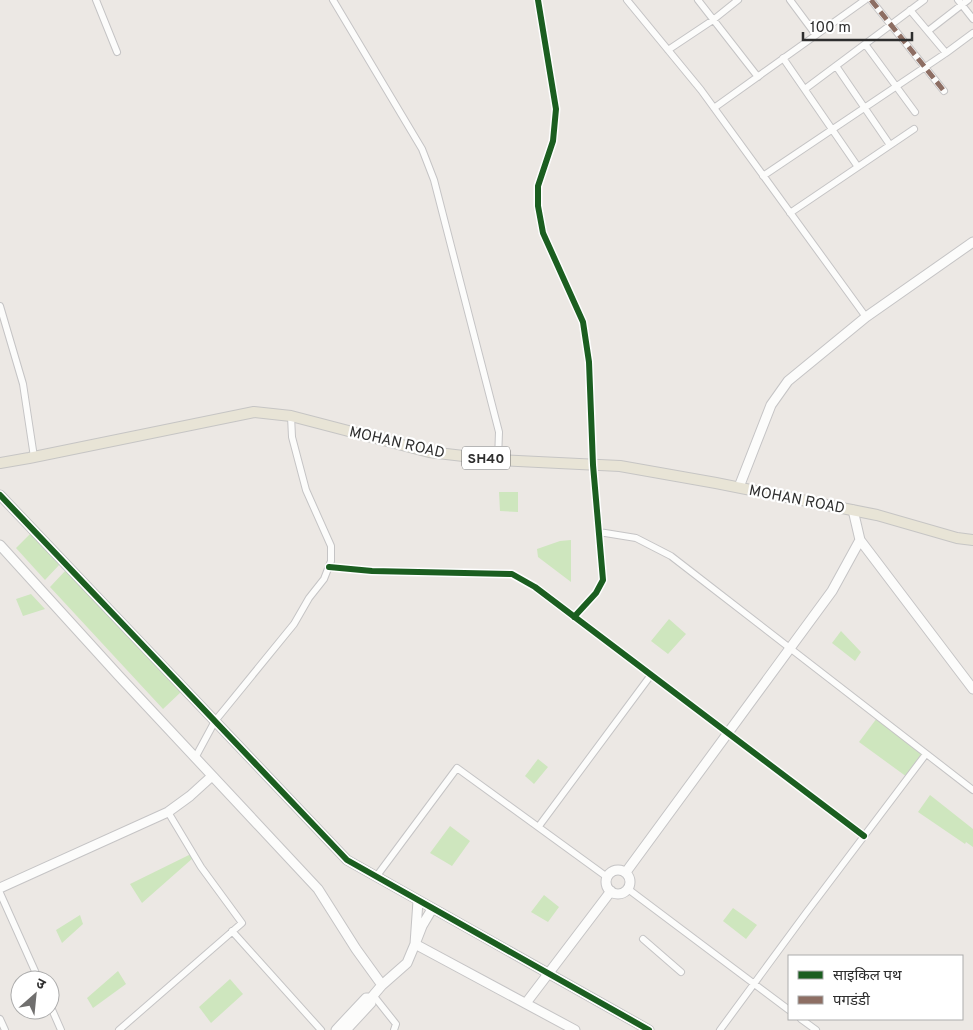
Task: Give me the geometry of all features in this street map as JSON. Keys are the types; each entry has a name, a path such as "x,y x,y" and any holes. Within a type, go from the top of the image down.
{"main road":[{"name":"MOHAN ROAD","path":"0,463 254,412 291,416 430,452 498,460 620,466 739,487 877,515 957,538 973,540"}],"street":[{"path":"96,0 117,52"},
{"path":"333,0 422,149 434,180 498,432 498,460"},
{"path":"538,0 556,109 553,141 538,186 538,206 543,233 583,322 588,362 593,465 603,580 596,593 574,617"},
{"path":"627,0 701,90 866,317"},
{"path":"698,0 758,77"},
{"path":"668,50 713,20 738,0"},
{"path":"790,0 816,35"},
{"path":"714,108 865,0"},
{"path":"871,0 944,91"},
{"path":"804,89 924,0"},
{"path":"928,31 960,2 968,0"},
{"path":"960,2 973,19"},
{"path":"910,10 946,54"},
{"path":"763,176 946,54 973,33"},
{"path":"865,44 915,112"},
{"path":"783,58 858,166"},
{"path":"836,66 890,145"},
{"path":"790,212 914,129"},
{"path":"739,487 771,405 788,380 866,317 973,242"},
{"path":"0,306 23,384 34,457"},
{"path":"195,758 215,721 294,624 309,598 324,580 331,561 331,546 306,490 292,437 291,416"},
{"path":"0,495 347,860 548,974 636,1027 649,1030"},
{"path":"853,510 860,540 973,689"},
{"path":"599,532 636,538 671,556 973,790"},
{"path":"626,872 832,591 860,540"},
{"path":"0,545 119,676 318,889 356,949 382,985"},
{"path":"329,567 372,571 512,574 534,587 864,836"},
{"path":"539,826 652,675"},
{"path":"720,1030 926,754"},
{"path":"376,877 457,768 608,877"},
{"path":"0,888 168,812 190,796 212,776"},
{"path":"119,1030 242,923 201,867 168,812"},
{"path":"615,870 626,872 630,878 628,889 618,893 611,891 607,884 608,877 615,870"},
{"path":"628,889 788,1009"},
{"path":"526,1004 611,891"},
{"path":"0,893 35,970"},
{"path":"415,944 418,901"},
{"path":"346,1030 371,1003 372,997 382,985 407,962 422,926 432,909"},
{"path":"232,931 321,1030"},
{"path":"643,939 681,972"},
{"path":"415,944 575,1030"},
{"path":"336,1030 366,998 372,997"},
{"path":"372,997 396,1024 394,1030"},
{"path":"0,1019 5,1030"},
{"path":"802,1020 816,1030"}],"green space":[{"path":"499,492 518,492 518,512 500,511"},
{"path":"31,533 61,563 45,580 16,548"},
{"path":"571,540 571,582 538,557 537,549 560,541"},
{"path":"66,570 182,691 163,709 50,587"},
{"path":"31,594 45,609 23,616 16,599"},
{"path":"669,619 686,634 668,654 651,641"},
{"path":"841,631 861,652 855,661 832,643"},
{"path":"877,718 924,754 907,777 859,742"},
{"path":"538,759 548,767 534,784 525,776"},
{"path":"930,795 973,829 973,847 966,842 965,844 918,812"},
{"path":"450,826 470,841 452,866 430,853"},
{"path":"191,854 193,858 142,903 130,884"},
{"path":"544,895 559,907 548,922 531,912"},
{"path":"733,908 757,925 746,939 723,921"},
{"path":"80,915 83,924 62,943 56,930"},
{"path":"118,971 126,984 93,1008 87,998"},
{"path":"230,979 243,994 211,1023 199,1007"}],"marked path":[{"path":"871,0 944,91"}],"cycle path":[{"path":"538,0 556,109 553,141 538,186 538,206 543,233 583,322 589,362 593,465 603,580 596,593 574,617"},
{"path":"0,495 347,860 649,1030"},
{"path":"329,567 372,571 512,574 535,587 864,836"}]}
